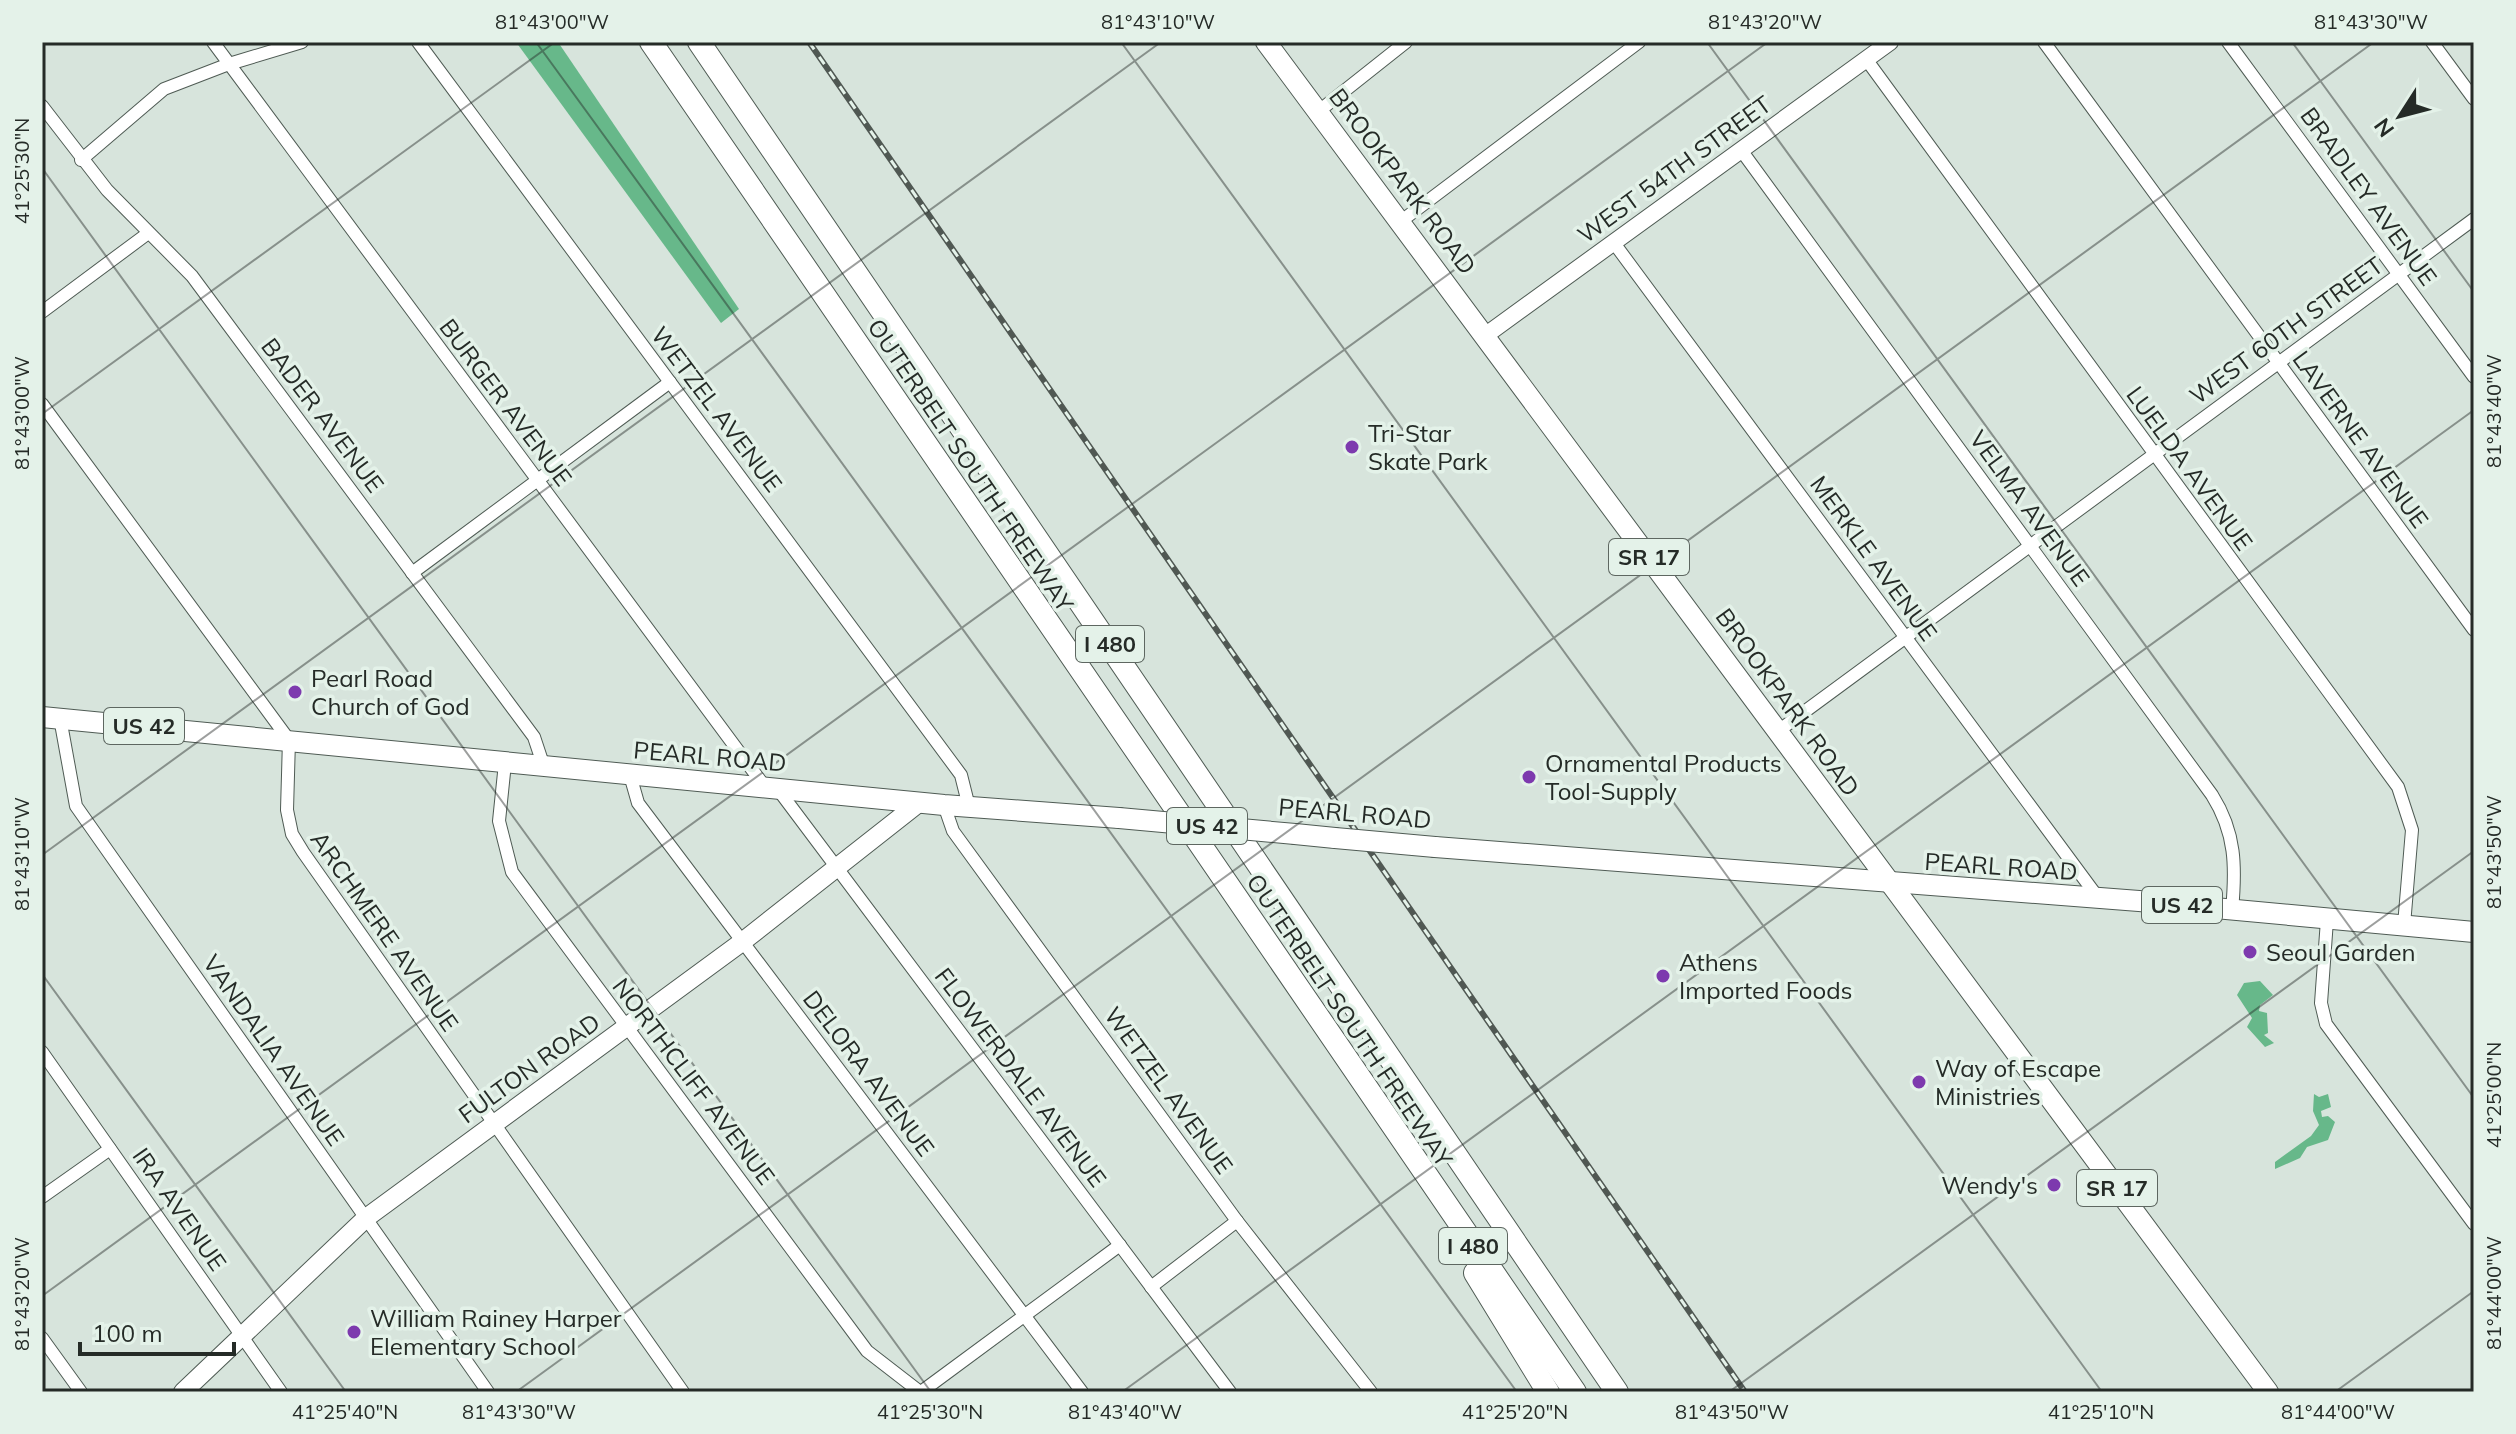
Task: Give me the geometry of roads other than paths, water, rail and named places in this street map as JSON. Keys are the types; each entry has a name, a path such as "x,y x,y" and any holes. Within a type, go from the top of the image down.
{"highway":[{"name":"OUTERBELT SOUTH FREEWAY","path":"651,42 1372,1100 1575,1392"},
{"name":"OUTERBELT SOUTH FREEWAY","path":"699,42 1617,1392"},
{"path":"706,42 727,82"},
{"path":"1372,1100 1444,1227 1548,1392"}],"main road":[{"name":"BROOKPARK ROAD","path":"1266,42 2268,1392"},
{"name":"PEARL ROAD","path":"51,718 944,805 2474,932"},
{"name":"FULTON ROAD","path":"183,1392 366,1218 742,942 920,802"}],"street":[{"name":"BURGER AVENUE","path":"213,42 537,481 771,787"},
{"path":"81,160 164,89 229,64 302,42"},
{"name":"WETZEL AVENUE","path":"418,42 961,775 969,807"},
{"path":"1319,111 1406,42"},
{"path":"1400,222 1639,42"},
{"name":"WEST 54TH STREET","path":"1486,335 1890,42"},
{"name":"LAVERNE AVENUE","path":"2044,42 2474,630"},
{"name":"BRADLEY AVENUE","path":"2228,42 2474,377"},
{"path":"2432,42 2474,99"},
{"name":"LUELDA AVENUE","path":"1866,59 2401,792 2412,830 2404,925"},
{"name":"BADER AVENUE","path":"42,106 81,160 147,234 192,276 534,737 541,747 544,767"},
{"name":"VELMA AVENUE","path":"1741,150 2223,811 2234,846 2232,911"},
{"name":"WEST 60TH STREET","path":"1777,732 2474,219"},
{"path":"42,312 147,234"},
{"name":"MERKLE AVENUE","path":"1614,243 2099,899"},
{"path":"412,573 670,382"},
{"path":"42,404 289,740"},
{"name":"VANDALIA AVENUE","path":"51,718 76,806 488,1392"},
{"name":"ARCHMERE AVENUE","path":"289,740 287,810 292,834 492,1124 683,1392"},
{"name":"NORTHCLIFF AVENUE","path":"505,763 499,821 508,862 867,1351 920,1392"},
{"name":"DELORA AVENUE","path":"630,775 638,803 1082,1392"},
{"name":"FLOWERDALE AVENUE","path":"771,787 838,869 1230,1392"},
{"name":"WETZEL AVENUE","path":"944,805 953,831 1237,1221 1371,1392"},
{"path":"2327,920 2321,1003 2326,1024 2474,1224"},
{"name":"IRA AVENUE","path":"42,1052 281,1392"},
{"path":"42,1197 110,1149"},
{"path":"1151,1287 1237,1221"},
{"path":"920,1392 1120,1245"},
{"path":"42,1338 81,1392"}],"railway":[{"path":"809,42 1745,1392"}],"place":[{"name":"Tri-Star Skate Park","path":"1352,447"},
{"name":"Pearl Road Church of God","path":"295,692"},
{"name":"Ornamental Products Tool-Supply","path":"1529,777"},
{"name":"Seoul Garden","path":"2250,952"},
{"name":"Athens Imported Foods","path":"1663,976"},
{"name":"Way of Escape Ministries","path":"1919,1082"},
{"name":"Wendy's","path":"2054,1185"},
{"name":"William Rainey Harper Elementary School","path":"354,1332"}]}
